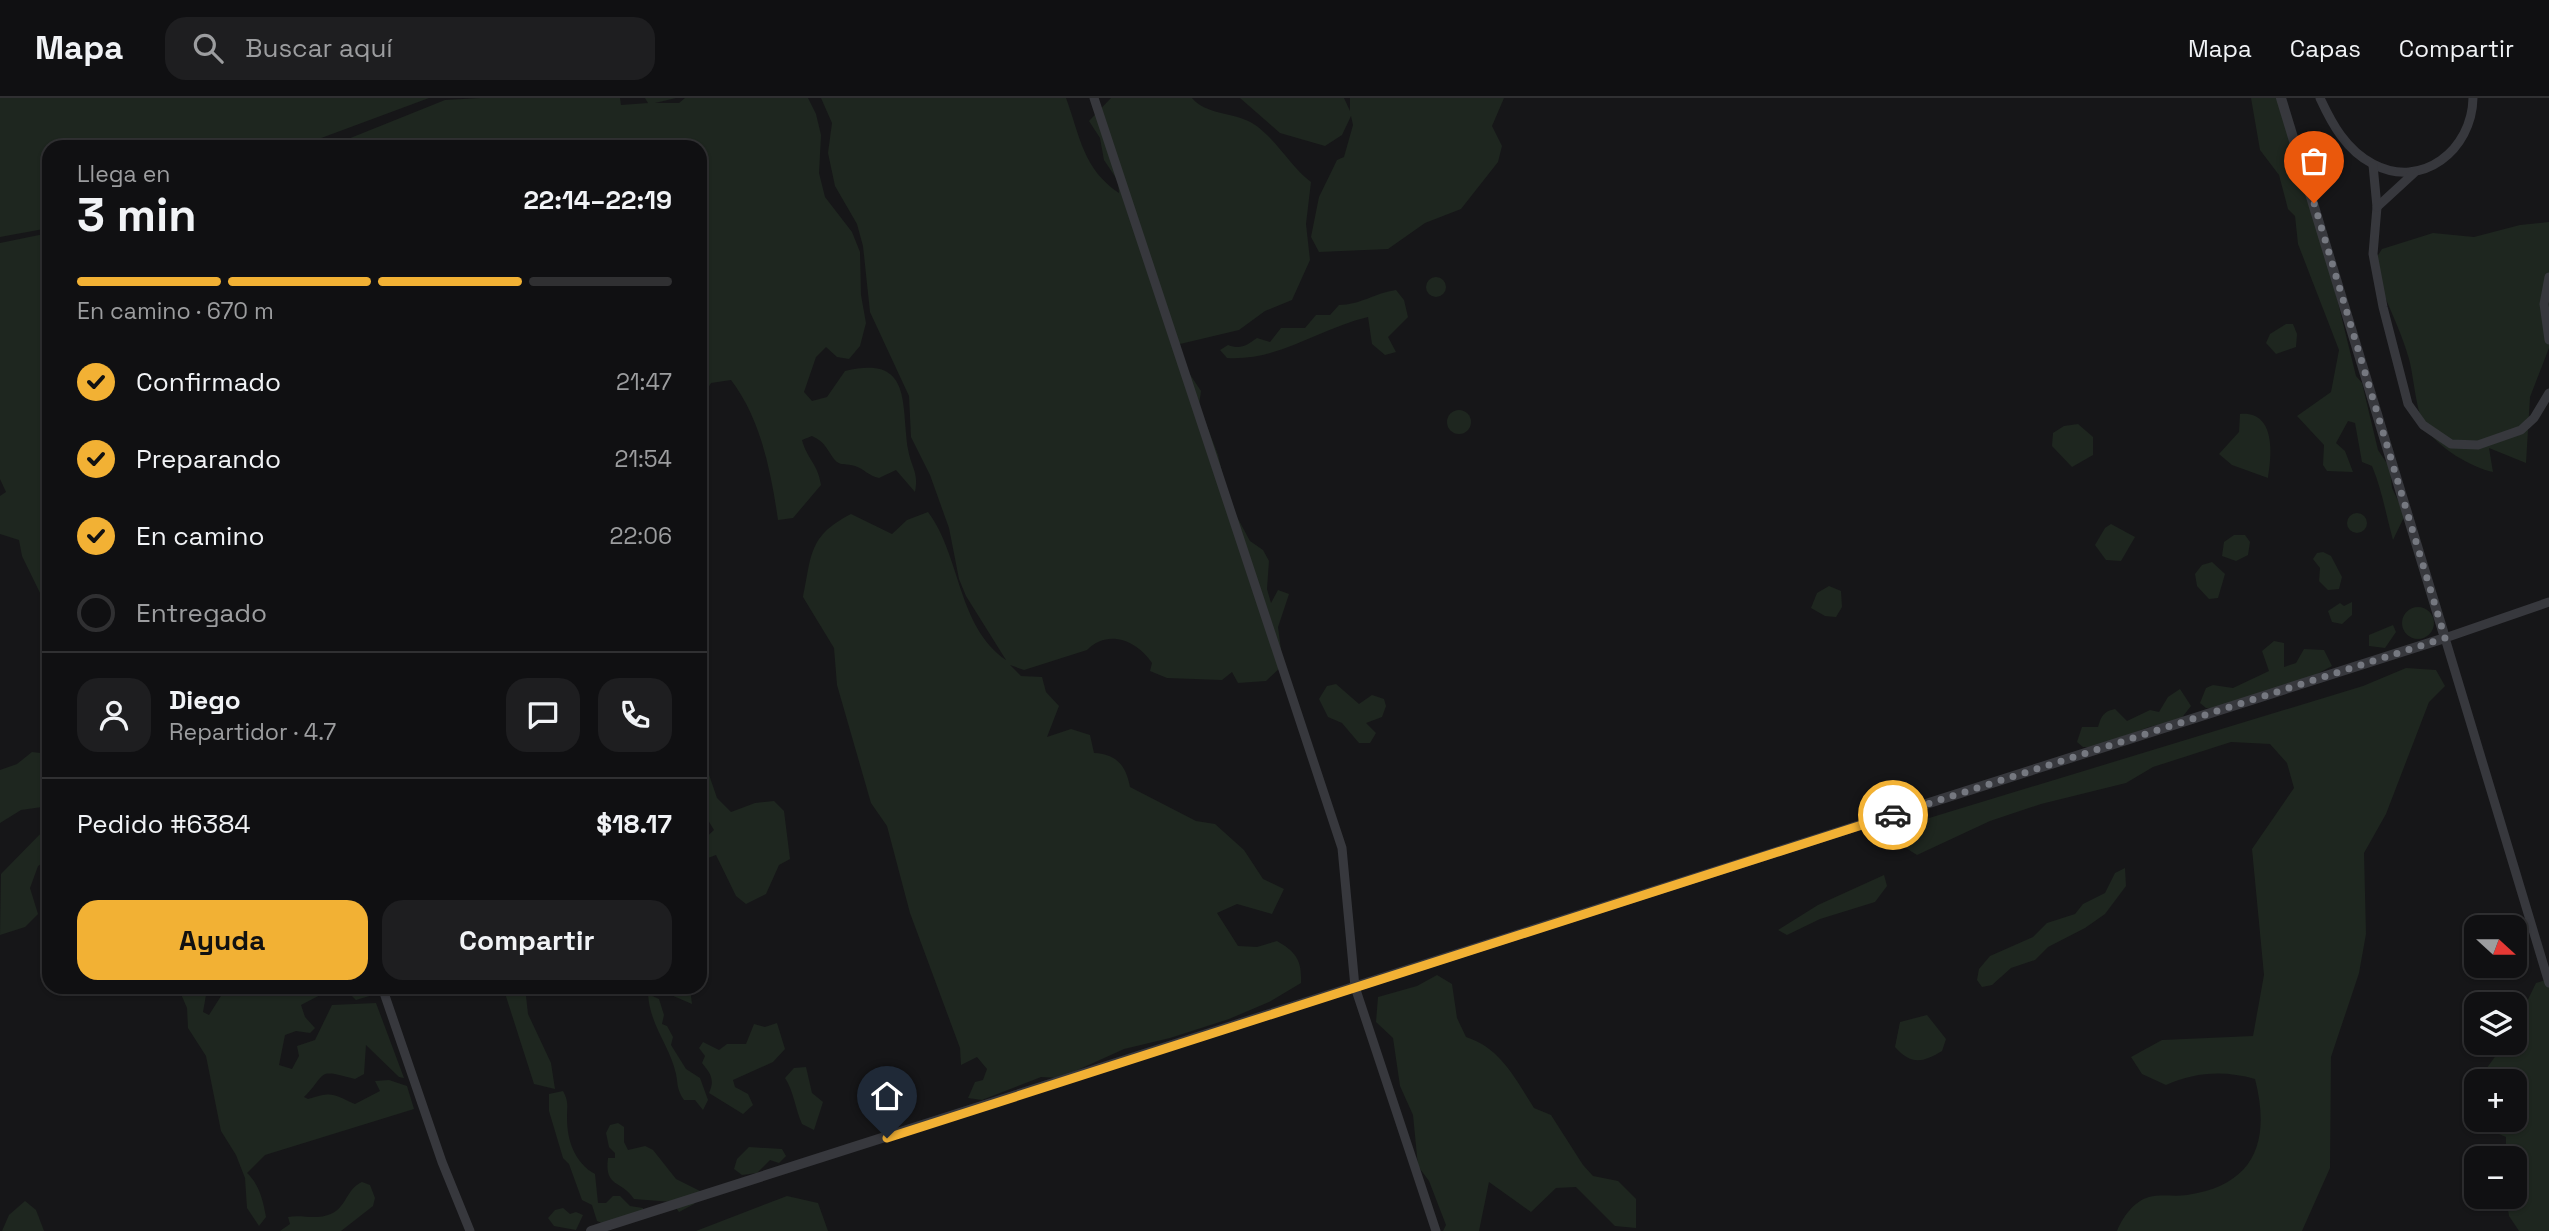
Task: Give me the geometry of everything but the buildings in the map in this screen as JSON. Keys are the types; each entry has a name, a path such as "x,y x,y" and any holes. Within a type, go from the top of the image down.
{"street":[{"path":"1094,98 1342,848 1356,987 1436,1231"},
{"path":"2281,98 2549,983"},
{"path":"2320,98 2343,140 2373,165 2393,171 2415,172"},
{"path":"2377,207 2415,172 2443,161 2458,144 2469,124 2473,98"},
{"path":"2373,165 2377,207 2373,254 2383,307 2408,404 2423,425 2451,444 2478,445 2521,430 2534,418 2549,393"},
{"path":"2549,277 2544,304 2549,340"},
{"path":"592,1231 2445,638 2549,602"},
{"path":"384,994 442,1162 470,1231"}],"shaded area":[{"path":"0,98 429,98 316,140 42,140 42,229 0,237"},
{"path":"620,98 621,105 648,103 645,98 676,98 655,103 679,103 685,98 808,98 816,114 821,135 819,173 825,197 852,232 860,252 861,295 866,323 860,346 849,359 837,357 826,347 816,357 804,392 812,401 827,397 845,371 867,368 882,370 893,376 903,399 908,449 916,479 915,492 896,470 879,478 855,466 839,463 823,443 812,436 802,440 821,485 793,518 778,520 763,447 741,395 731,380 711,383 707,390 707,140 345,140 445,100"},
{"path":"821,98 1066,98 1090,162 1107,184 1119,193 1118,181 1104,160 1100,138 1089,121 1111,98 1192,98 1205,108 1252,123 1268,136 1311,182 1306,224 1310,260 1292,300 1265,311 1239,330 1180,344 1185,367 1201,391 1199,405 1218,455 1230,504 1250,541 1263,550 1269,561 1267,589 1271,603 1278,590 1289,594 1278,627 1283,665 1266,681 1238,683 1232,672 1222,680 1167,678 1150,671 1152,663 1131,643 1113,639 1095,643 1087,650 1024,670 1010,665 1021,676 1042,677 1046,692 1059,706 1047,737 1071,729 1090,735 1094,753 1109,756 1119,762 1130,787 1196,821 1215,824 1244,850 1263,879 1284,889 1272,914 1237,904 1217,913 1238,946 1257,947 1277,941 1289,949 1299,963 1301,983 1269,1002 1229,1019 1124,1049 1060,1078 1041,1077 982,1100 968,1098 975,1082 983,1080 987,1069 977,1057 961,1065 960,1048 910,913 887,826 871,803 837,685 834,648 803,597 814,548 819,539 837,522 851,514 892,534 907,520 928,512 939,530 968,610 978,629 990,646 1006,660 966,596 959,579 949,528 930,475 911,437 909,396 870,312 863,246 857,224 835,186 828,153 832,123"},
{"path":"1240,98 1344,98 1350,111 1350,98 1504,98 1492,126 1502,146 1498,162 1461,209 1425,223 1388,249 1319,252 1311,237 1319,197 1337,160 1344,157 1353,125 1351,116 1342,135 1325,146 1280,133"},
{"path":"2251,98 2279,98 2329,266 2356,376 2362,383 2378,450 2390,468 2392,488 2405,515 2393,540 2372,466 2362,462 2355,423 2348,421 2336,443 2345,451 2353,472 2327,471 2323,465 2324,445 2297,416 2331,392 2339,350 2298,244 2295,216 2288,209 2279,175 2260,150"},
{"path":"2549,222 2549,348 2530,397 2526,463 2489,448 2493,472 2456,456 2426,428 2420,414 2405,347 2373,263 2382,249 2433,233 2474,237 2520,225"},
{"path":"42,234 42,597 22,556 19,540 0,534 0,496 6,492 0,479 0,243"},
{"path":"1432,277 1440,277 1446,287 1440,297 1432,297 1426,291 1426,283"},
{"path":"1396,290 1404,300 1408,317 1388,337 1396,352 1385,355 1372,344 1368,317 1264,355 1227,358 1220,350 1228,345 1244,346 1257,338 1270,342 1281,328 1305,328 1316,315 1330,315 1339,305"},
{"path":"2286,324 2293,324 2297,334 2296,347 2276,354 2266,343 2270,334"},
{"path":"1459,410 1467,414 1471,422 1467,430 1459,434 1451,430 1447,422 1451,414"},
{"path":"2240,414 2260,419 2266,427 2270,447 2268,478 2232,465 2219,454 2239,432"},
{"path":"2078,424 2093,437 2093,455 2072,467 2052,446 2053,433 2064,426"},
{"path":"2353,513 2361,513 2367,523 2361,533 2353,533 2347,527 2347,519"},
{"path":"2111,524 2135,537 2121,561 2106,560 2095,545 2105,528"},
{"path":"2234,535 2245,535 2250,542 2248,555 2236,561 2222,556 2224,542"},
{"path":"2323,552 2331,556 2342,577 2339,589 2328,590 2319,581 2320,568 2313,559 2317,553"},
{"path":"2212,562 2225,574 2218,598 2209,599 2197,586 2195,574 2202,565"},
{"path":"1829,586 1841,591 1842,607 1836,617 1825,616 1811,608 1817,593"},
{"path":"2352,602 2352,615 2342,624 2332,622 2328,611 2340,603 2344,606"},
{"path":"2418,607 2429,612 2434,623 2429,634 2418,639 2407,634 2402,623 2407,612"},
{"path":"2393,625 2396,632 2385,648 2369,646 2369,635"},
{"path":"2274,641 2284,643 2284,667 2296,663 2304,649 2324,650 2332,666 2313,676 2215,708 2206,708 2200,703 2206,688 2213,685 2233,688 2269,671 2262,651"},
{"path":"2406,668 2436,670 2445,686 2429,702 2386,814 2364,853 2366,934 2359,973 2331,1057 2330,1168 2302,1231 2117,1231 2138,1202 2154,1196 2187,1195 2210,1190 2229,1181 2243,1170 2253,1156 2261,1122 2255,1079 2232,1074 2210,1074 2188,1077 2166,1085 2142,1074 2131,1057 2162,1040 2253,1036 2264,975 2252,849 2294,788 2287,763 2270,744 2231,742 2153,767 2126,783 2041,804 1990,821 1917,855 1906,848 1916,822 2363,686"},
{"path":"1336,684 1359,704 1372,695 1384,699 1386,706 1382,717 1366,723 1376,733 1370,743 1359,743 1342,723 1328,717 1319,699 1327,686"},
{"path":"2180,689 2191,706 2180,720 2149,727 2094,747 2083,747 2077,742 2082,727 2098,727 2108,711 2115,709 2127,721 2150,710 2159,712 2168,697"},
{"path":"32,752 42,753 42,807 21,810 0,823 0,770 17,764"},
{"path":"707,769 717,798 731,812 755,803 774,801 784,811 790,859 779,865 766,894 746,904 736,896 716,855 707,858 707,836 714,830 707,818"},
{"path":"42,832 42,863 38,866 30,888 38,914 25,927 0,935 1,874"},
{"path":"2125,868 2126,886 2105,914 2048,947 2035,960 2011,968 1992,985 1982,987 1977,980 1979,969 1990,956 2033,937 2047,923 2075,914 2083,904 2105,893 2115,873"},
{"path":"1884,875 1887,886 1875,902 1820,919 1787,935 1778,930 1818,905"},
{"path":"1437,975 1452,984 1457,1018 1466,1037 1478,1042 1498,1057 1514,1076 1534,1108 1551,1115 1593,1176 1618,1181 1636,1199 1636,1228 1615,1226 1576,1187 1556,1188 1531,1212 1489,1182 1479,1231 1443,1231 1446,1225 1429,1181 1418,1166 1413,1115 1400,1086 1393,1038 1376,1022 1378,997 1417,986"},
{"path":"2549,979 2549,1231 2519,1231 2509,1216 2508,1209 2527,1209 2527,1146 2506,1146 2506,1137 2494,1132 2527,1132 2527,1069 2486,1069 2496,1055 2527,1055 2527,1001 2536,983"},
{"path":"181,994 207,994 203,1012 209,1015 224,994 322,994 301,1005 305,1017 315,1028 310,1033 296,1031 285,1035 279,1065 292,1069 299,1056 297,1046 315,1040 332,1005 376,1003 404,1078 399,1077 366,1045 364,1074 355,1079 334,1074 324,1075 304,1097 308,1099 333,1095 355,1104 380,1091 375,1081 389,1080 407,1086 414,1109 265,1155 247,1173 257,1187 266,1217 259,1226 247,1208 245,1178 236,1155 221,1131 206,1056 188,1028 187,1008"},
{"path":"350,994 376,994 356,1000"},
{"path":"505,994 526,994 528,1014 551,1063 555,1089 534,1084"},
{"path":"648,994 659,999 664,1015 662,1024 667,1026 673,1037 671,1045 686,1069 700,1078 708,1100 703,1110 695,1100 684,1100 680,1093 673,1064 652,1016"},
{"path":"669,994 691,994 692,1004"},
{"path":"1927,1015 1946,1039 1942,1051 1923,1060 1906,1057 1895,1047 1900,1022"},
{"path":"777,1023 785,1049 773,1062 733,1080 735,1087 748,1094 753,1105 743,1114 709,1093 711,1077 702,1063 705,1056 699,1048 703,1042 719,1050 727,1044 746,1044 754,1024 765,1027"},
{"path":"806,1067 812,1093 823,1102 814,1130 802,1124 785,1078 794,1068"},
{"path":"563,1091 567,1101 567,1127 571,1143 577,1158 595,1174 598,1203 606,1203 613,1196 620,1196 630,1206 643,1208 643,1213 612,1227 597,1221 592,1205 582,1200 569,1164 563,1158 549,1111 549,1094"},
{"path":"618,1123 624,1127 624,1142 628,1150 645,1146 653,1150 676,1179 702,1192 694,1204 679,1212 672,1202 634,1199 611,1179 607,1168 608,1158 615,1158 615,1153 609,1147 606,1133 610,1125"},
{"path":"749,1147 782,1149 786,1156 779,1163 770,1160 757,1173 742,1175 734,1169 737,1159"},
{"path":"362,1182 370,1185 375,1198 373,1206 341,1231 280,1231 290,1224 288,1217 318,1217 336,1211"},
{"path":"787,1196 818,1203 828,1231 696,1231"},
{"path":"25,1201 36,1210 44,1231 2,1231 9,1215"},
{"path":"563,1208 570,1214 576,1212 583,1215 576,1230 554,1226 548,1218 555,1210"}],"way so far":[{"path":"1893,815 2445,638 2314,203"}],"route":[{"path":"887,1138 1893,815"}]}
